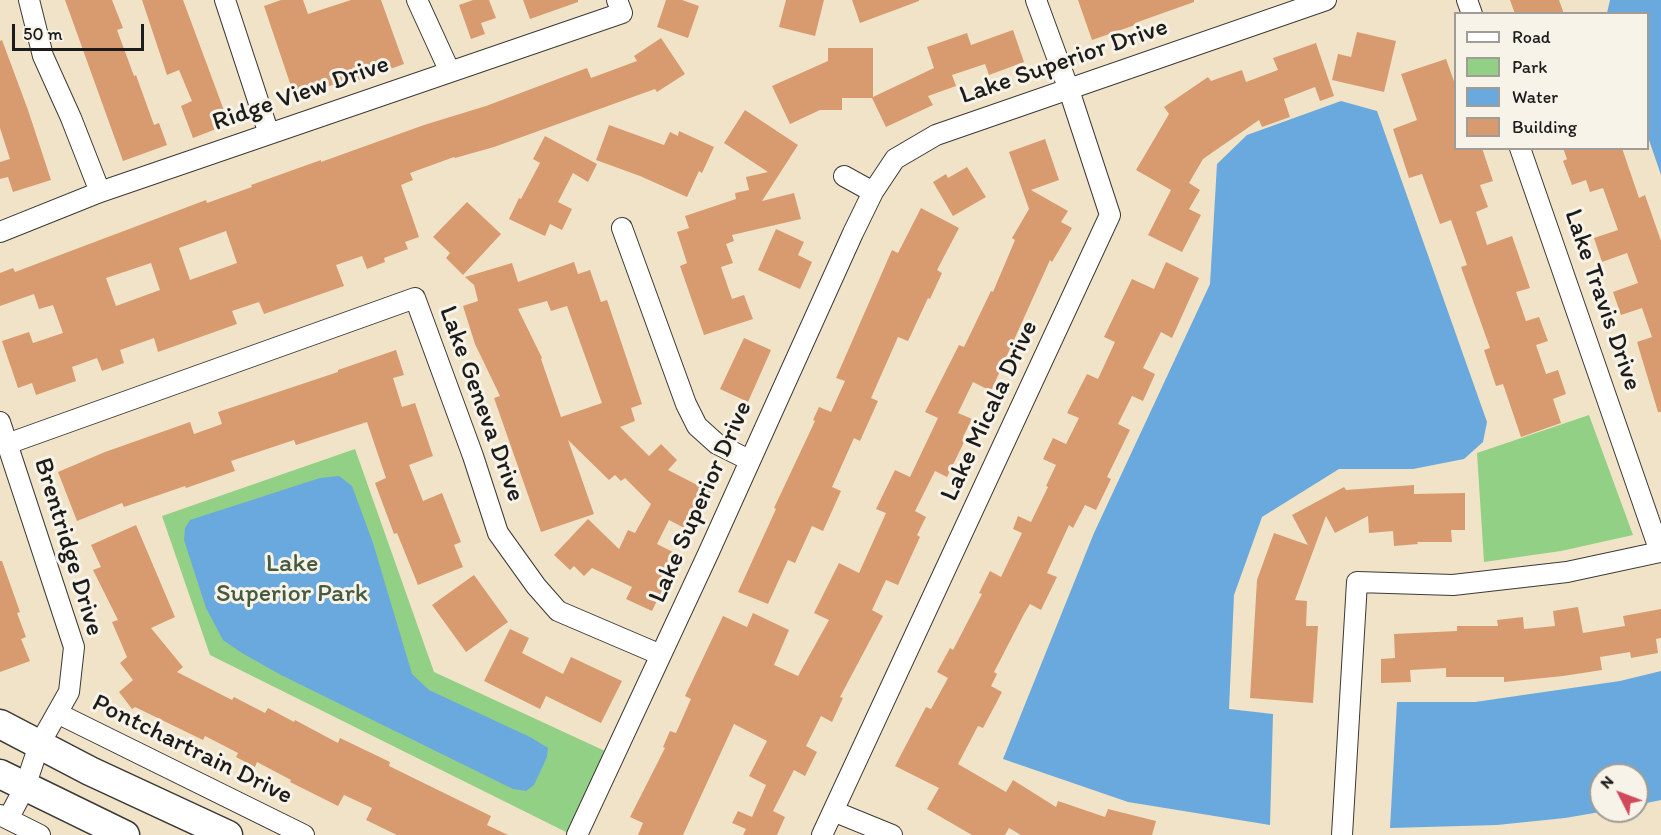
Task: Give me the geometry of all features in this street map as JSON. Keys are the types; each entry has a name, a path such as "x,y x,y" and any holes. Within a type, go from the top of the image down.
{"main road":[{"path":"0,724 90,771 228,835"},
{"path":"0,774 125,835"}],"street":[{"path":"29,0 43,56 71,118 100,192"},
{"path":"225,0 269,134"},
{"path":"417,0 450,72"},
{"name":"Lake Micala Drive","path":"822,835 1110,215 1069,90 1036,0"},
{"name":"Lake Superior Drive","path":"577,835 873,192 895,159 936,135 1326,0"},
{"name":"Ridge View Drive","path":"0,232 100,192 450,72 620,7"},
{"name":"Lake Travis Drive","path":"1342,835 1357,582 1453,585 1567,572 1660,552 1521,150"},
{"path":"844,176 873,192"},
{"path":"622,228 686,404 697,426 717,444 749,460"},
{"name":"Lake Geneva Drive","path":"7,444 415,298 473,456 498,533 536,586 558,611 661,655"},
{"name":"Brentridge Drive","path":"0,422 74,647 69,692 39,745 25,787 4,817"},
{"name":"Pontchartrain Drive","path":"57,713 304,835"},
{"path":"833,811 892,835"},
{"path":"4,817 40,835"}],"green space":[{"path":"1589,415 1633,535 1561,551 1484,562 1477,453"},
{"name":"Lake Superior Park","path":"355,449 434,672 605,751 568,833 210,655 162,516"}],"water":[{"path":"1610,0 1661,0 1661,175 1649,140 1649,12 1607,12"},
{"path":"1341,101 1377,111 1487,422 1483,442 1464,459 1413,469 1339,469 1262,517 1234,595 1229,709 1273,714 1270,825 1128,802 1003,759 1094,533 1210,284 1217,164 1247,135"},
{"name":"Lake Superior Park","path":"339,476 352,486 373,543 412,674 429,690 530,737 548,748 547,757 534,785 526,791 513,789 281,675 223,640 206,608 184,540 185,528 190,520 320,478"},
{"path":"1661,671 1661,800 1649,802 1649,763 1589,763 1589,814 1497,825 1390,828 1397,702 1475,702 1620,681"}],"building":[{"path":"65,0 112,0 123,28 117,30 134,76 136,75 154,125 159,123 167,145 123,161"},
{"path":"142,0 183,0 229,124 193,138 181,106 192,101 179,70 167,75"},
{"path":"281,0 303,0 308,14 351,0 381,0 404,64 357,81 355,77 295,98 264,6"},
{"path":"473,0 489,0 496,18 481,23 485,34 471,39 459,5"},
{"path":"523,0 578,0 578,2 530,19"},
{"path":"666,0 682,0 699,6 688,38 657,27"},
{"path":"786,0 824,0 815,36 779,27"},
{"path":"852,0 919,0 919,1 860,23"},
{"path":"1078,0 1194,0 1194,2 1092,40"},
{"path":"1510,0 1559,0 1563,12 1514,12"},
{"path":"1013,30 1024,62 989,75 985,64 952,75 956,86 928,96 933,105 886,127 872,98 842,98 842,110 820,110 790,124 772,86 828,61 828,48 873,48 873,97 934,68 927,47 967,33 971,45"},
{"path":"1357,32 1396,41 1384,92 1332,80 1338,54 1351,57"},
{"path":"661,38 685,74 657,92 655,89 494,147 454,157 410,173 413,180 401,185 419,237 405,242 408,249 384,258 385,262 367,269 362,256 336,265 344,286 264,314 259,302 232,311 237,324 158,352 154,338 120,350 124,363 102,371 97,358 72,367 76,381 36,395 32,383 18,388 2,341 29,332 33,343 63,333 53,305 39,309 34,294 0,306 0,273 13,268 15,272 206,200 207,203 321,160 321,162 424,125 486,106 587,68 591,78 637,61 634,56","holes":["226,231 237,263 190,280 179,248","151,263 160,290 116,306 106,278"]},
{"path":"2,40 51,180 13,192 8,177 0,179 0,162 10,159 0,128 0,41"},
{"path":"1316,43 1334,96 1320,101 1315,87 1284,99 1290,117 1262,127 1259,120 1203,159 1189,183 1200,190 1189,209 1201,215 1182,252 1148,235 1171,190 1136,170 1169,114 1164,107 1208,77 1211,81 1242,70 1246,82 1278,70 1273,58"},
{"path":"1446,59 1454,81 1454,150 1483,150 1493,181 1480,185 1488,207 1476,212 1487,245 1512,236 1530,288 1516,292 1526,321 1539,317 1548,341 1536,345 1546,374 1558,370 1566,394 1553,399 1561,423 1521,437 1503,384 1496,386 1484,350 1490,348 1461,267 1467,265 1451,220 1440,224 1422,174 1409,178 1393,129 1417,120 1401,74"},
{"path":"745,110 798,145 762,201 794,193 801,219 732,235 734,241 726,244 733,263 721,267 732,299 744,295 753,319 704,335 680,266 687,263 677,232 689,228 685,216 736,199 735,193 749,190 746,177 768,172 724,143"},
{"path":"609,125 664,145 670,132 678,136 679,131 714,147 687,197 596,160"},
{"path":"545,136 597,164 588,182 573,173 558,202 572,209 562,230 550,224 545,236 509,219 540,163 533,159"},
{"path":"1045,139 1059,180 1031,190 1068,211 1061,222 1072,228 1052,262 1050,260 991,391 973,382 958,413 972,419 963,437 966,438 947,477 935,471 915,511 926,517 917,535 920,537 898,585 886,580 872,610 883,616 840,697 843,698 832,722 821,716 806,746 817,752 805,776 794,770 773,811 785,817 777,835 743,835 746,829 732,823 738,811 752,817 766,785 749,776 767,741 734,724 683,835 638,835 643,823 630,817 665,748 663,747 670,731 676,733 691,699 685,696 723,616 747,627 753,613 789,630 774,665 798,676 829,620 814,613 839,563 859,573 886,513 876,509 895,470 910,477 938,418 925,412 959,345 964,347 991,291 993,292 1015,240 1012,238 1029,209 1009,152"},
{"path":"1564,150 1623,150 1639,198 1645,195 1661,241 1661,412 1658,412 1637,342 1652,337 1642,308 1621,315 1613,292 1638,283 1627,253 1602,262 1594,238 1618,230 1603,188 1590,192 1586,180 1572,185 1563,161 1567,159"},
{"path":"967,167 986,197 953,216 933,182 946,174 948,178"},
{"path":"467,202 501,234 463,275 446,258 450,253 433,237"},
{"path":"921,208 959,228 937,270 942,273 908,341 898,337 871,398 878,401 860,441 854,438 832,487 841,491 823,531 812,526 795,563 788,560 768,604 738,592 815,421 813,420 819,407 831,412 845,381 836,378 892,250 898,253"},
{"path":"776,229 804,242 798,255 812,262 800,289 758,270"},
{"path":"574,262 578,274 590,270 601,302 607,300 642,404 631,408 635,421 620,427 649,456 661,444 677,460 668,470 711,492 690,531 669,520 657,544 679,555 652,611 626,599 632,587 592,568 584,576 574,566 570,570 554,555 588,519 619,549 628,530 635,533 651,504 625,478 621,481 615,475 609,480 568,440 594,514 541,532 494,398 500,396 475,344 463,306 478,301 474,285 465,277 512,263 518,282","holes":["547,301 551,311 567,306 602,403 561,417 542,358 518,309"]},
{"path":"1166,262 1199,278 1172,338 1161,332 1143,368 1155,374 1143,401 1132,396 1118,424 1130,430 1107,477 1111,479 1096,510 1085,505 1073,528 1069,525 1047,573 1057,577 1041,610 1030,604 1024,614 994,672 997,674 991,686 1002,692 983,728 978,726 958,764 1006,792 1013,780 1056,807 1058,801 1105,817 1108,809 1156,821 1152,835 1021,835 1009,828 1005,835 972,835 927,809 939,788 895,766 926,707 931,709 948,678 937,672 950,648 953,650 982,594 979,593 990,571 1001,577 1022,533 1013,529 1018,516 1031,522 1056,465 1043,459 1053,438 1066,444 1079,418 1067,413 1087,374 1098,379 1115,342 1104,337 1132,279 1154,289"},
{"path":"744,338 771,350 748,402 720,389"},
{"path":"396,350 404,375 393,378 402,407 415,403 433,456 409,465 423,501 442,493 461,542 454,545 463,567 418,585 397,533 394,534 375,483 386,478 367,422 296,445 294,440 231,461 235,471 124,507 122,503 77,521 58,472 105,452 190,422 194,434 222,424 218,412"},
{"path":"1414,485 1414,494 1465,493 1465,530 1451,530 1452,542 1417,542 1418,544 1394,546 1393,531 1369,533 1368,516 1335,533 1326,516 1295,600 1307,601 1306,626 1318,626 1313,703 1250,698 1257,580 1274,533 1308,545 1292,515 1344,487 1346,490"},
{"path":"136,525 175,617 151,628 183,667 177,672 232,700 234,697 265,713 268,708 338,743 340,738 390,762 389,766 491,816 487,825 508,835 397,835 366,820 372,808 344,795 338,806 290,782 291,780 257,762 255,767 236,757 238,753 205,736 203,740 135,707 132,709 119,692 133,680 120,663 127,657 112,622 118,620 93,570 101,567 91,545"},
{"path":"0,561 2,561 20,612 17,613 26,637 21,639 30,661 0,672"},
{"path":"474,575 508,622 466,652 432,605"},
{"path":"1578,607 1583,633 1625,626 1623,616 1661,609 1661,638 1656,639 1658,653 1631,658 1630,652 1600,657 1602,670 1563,676 1504,682 1504,677 1446,677 1446,668 1410,670 1411,682 1381,683 1381,659 1395,658 1394,634 1457,631 1457,626 1498,626 1497,620 1523,617 1524,629 1555,626 1553,611"},
{"path":"510,629 529,638 522,653 563,674 571,657 622,681 601,723 546,696 540,709 484,681"}]}
